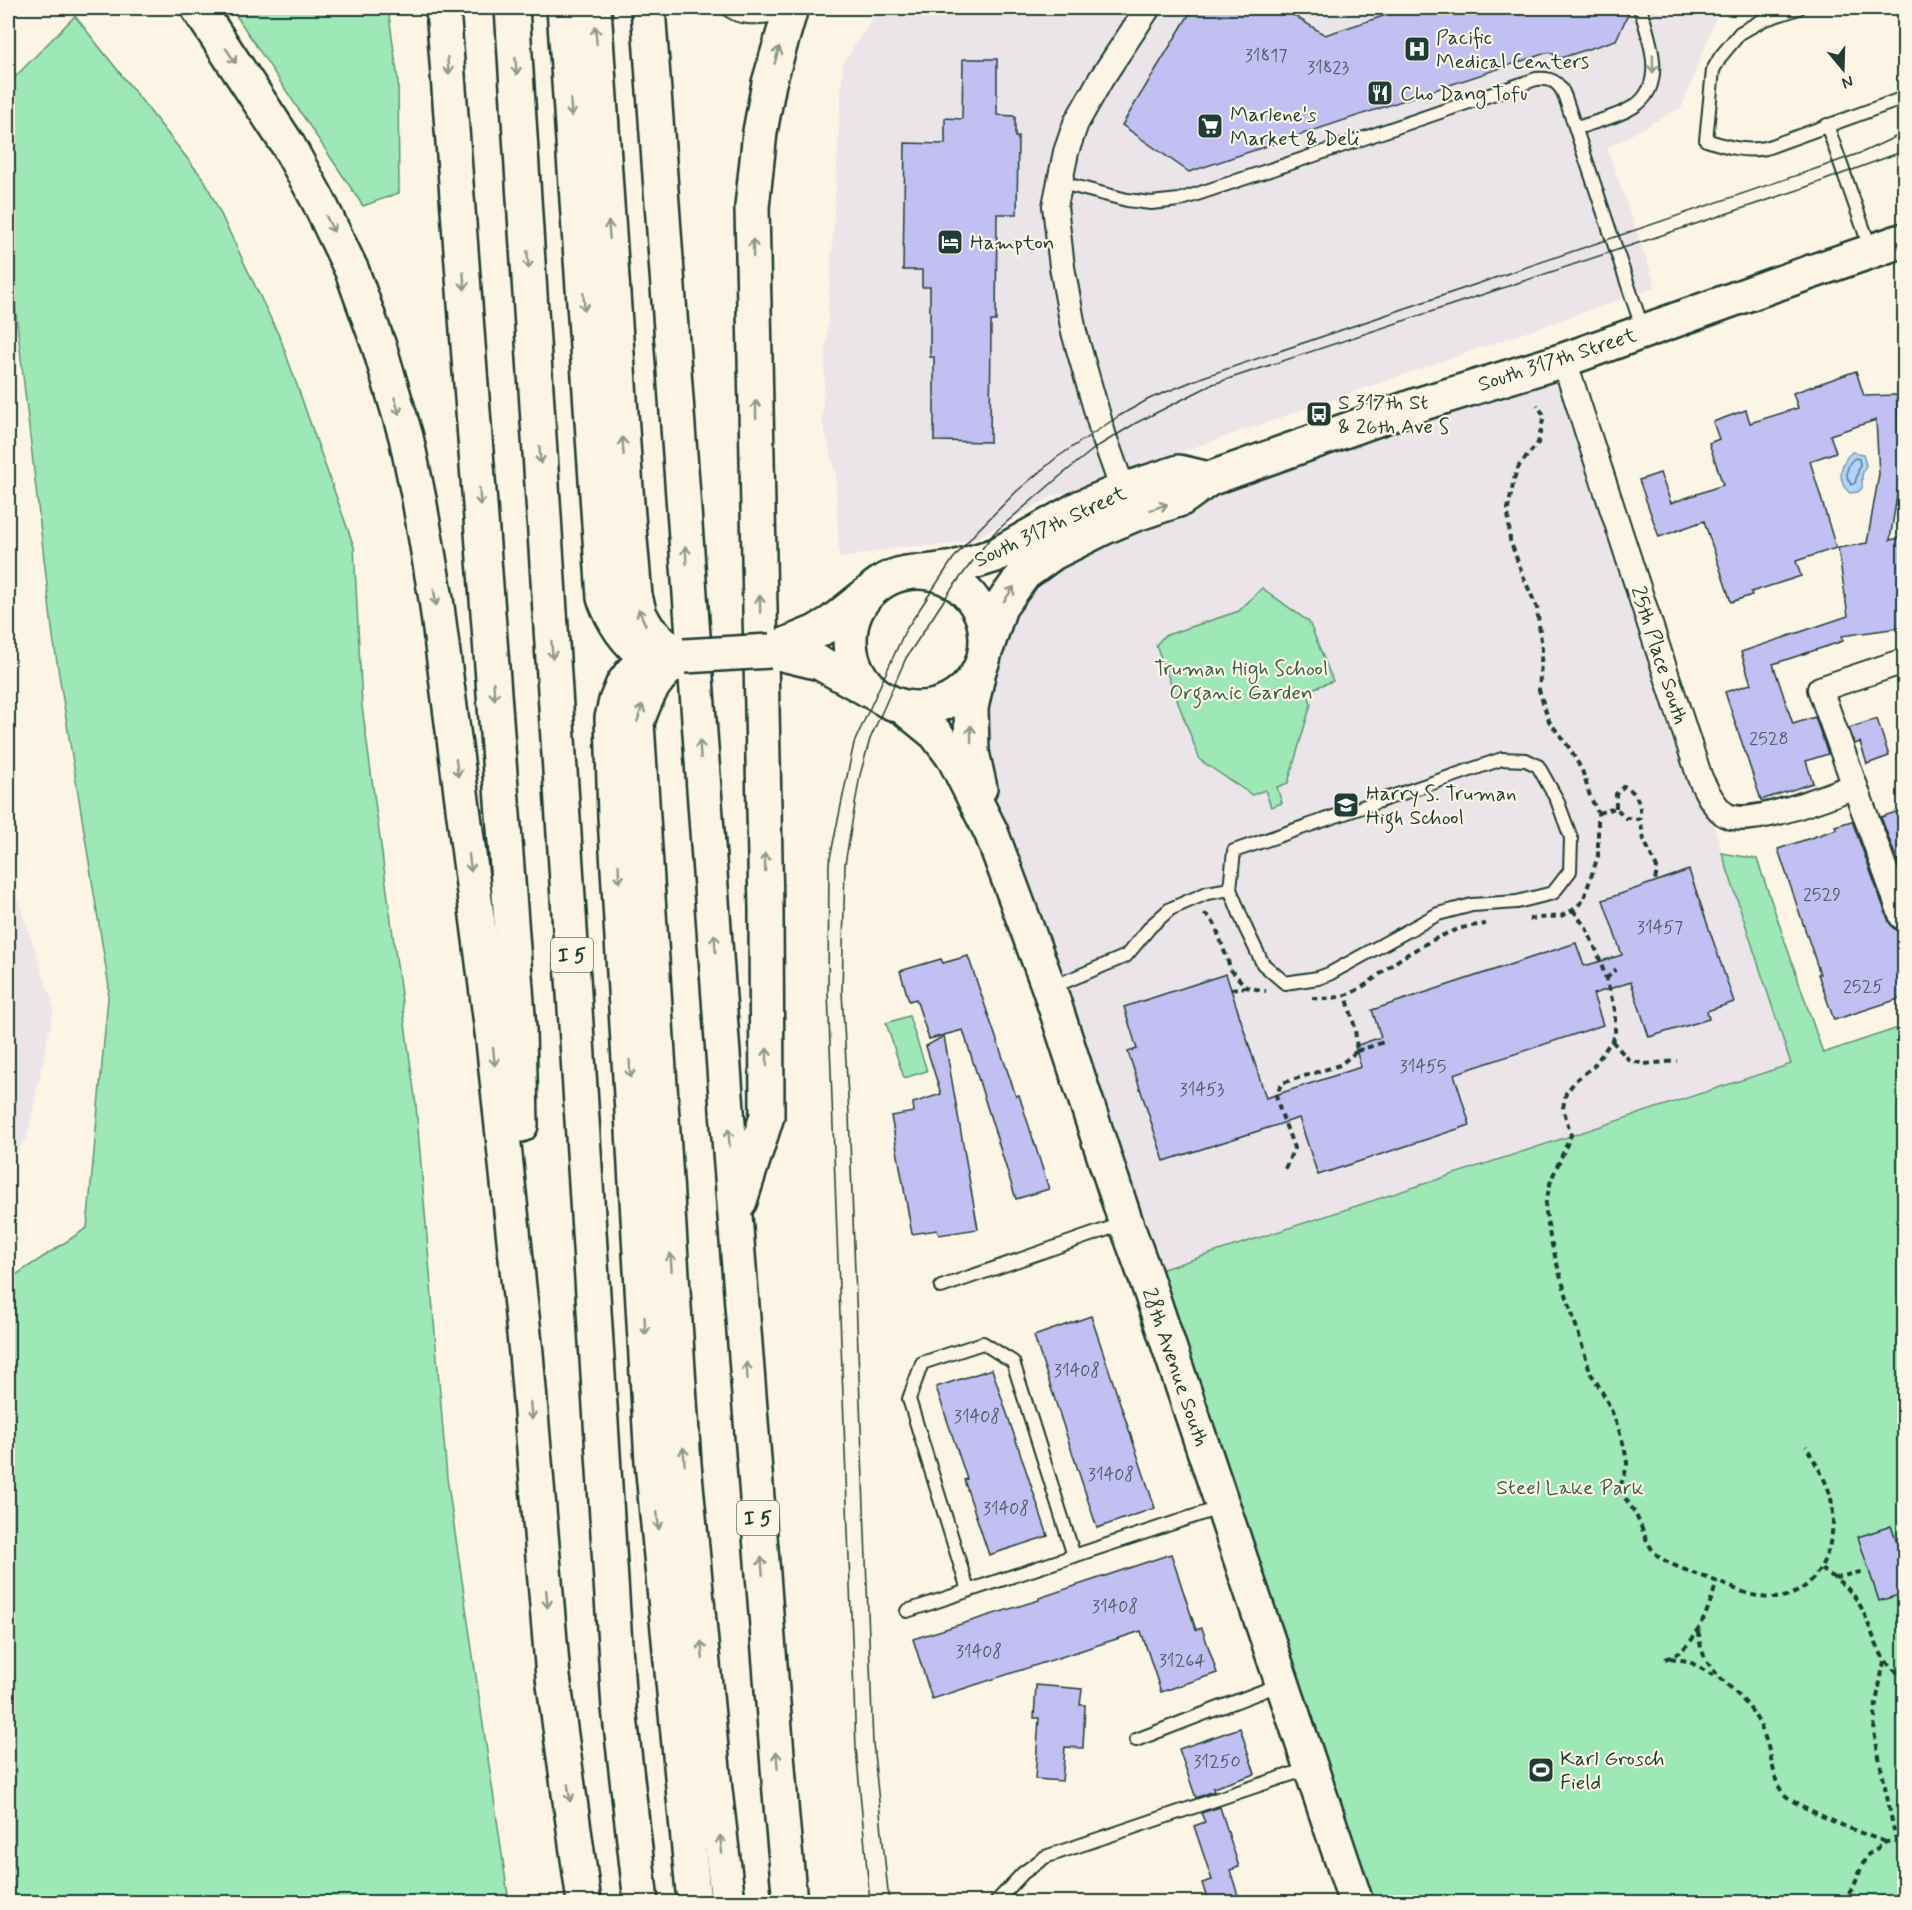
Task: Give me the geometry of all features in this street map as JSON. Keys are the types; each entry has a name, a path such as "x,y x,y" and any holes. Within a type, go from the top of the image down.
{"main road":[{"path":"198,8 288,146 318,200 352,271 380,349 406,437 436,599 492,1032 526,1353 553,1677 584,1902"},
{"path":"444,8 519,1029 526,1353"},
{"name":"I 5","path":"512,8 619,1708 641,1902"},
{"path":"564,8 612,505 640,615 648,628 663,644 684,656"},
{"path":"594,8 612,505 604,598 620,632 647,658"},
{"name":"I 5","path":"648,8 735,1217 790,1902"},
{"path":"735,1217 767,1116 766,897 752,207 763,113 769,83 790,10"},
{"name":"South 317th Street","path":"982,661 1000,607 1024,574 1053,553 1104,527 1181,500 1209,479 1417,405 1564,360 1905,240"},
{"name":"South 317th Street","path":"923,572 954,568 996,555 1081,507 1123,490 1179,472 1209,479"},
{"path":"728,1902 684,1464 629,814 612,718 616,701 624,684 632,672 647,658 818,648 888,702 903,707 925,709 946,703 964,692 982,661 986,625 978,605 963,588 945,577 923,572 903,573 883,581 831,623 818,648"},
{"path":"867,594 855,613 850,645 851,656 860,676 874,693"},
{"path":"684,656 668,667 644,700 637,723 629,814 652,1462 694,1902"},
{"name":"28th Avenue South","path":"982,661 971,708 972,752 991,832"},
{"name":"28th Avenue South","path":"903,707 936,735 954,758 991,832 1049,988 1126,1223 1356,1902"}],"street":[{"path":"1123,490 1104,436 1074,332 1062,267 1055,206 1058,182 1076,123 1101,79 1148,8"},
{"name":"25th Place South","path":"1564,360 1700,778 1710,796 1724,814 1736,819 1756,818 1856,786"},
{"path":"1902,917 1820,689 1905,661"}],"lane":[{"path":"726,8 732,13 750,18 790,10"},
{"path":"1576,128 1630,109 1647,93 1651,82 1652,50 1640,8"},
{"path":"1799,8 1763,20 1740,33 1721,56 1713,70 1706,141 1751,151 1766,148 1905,98"},
{"path":"1058,182 1127,200 1151,203 1179,200 1541,78 1551,79 1559,85 1576,128 1643,331"},
{"path":"1827,125 1872,251"},
{"path":"1502,759 1526,760 1538,766 1557,800 1571,838 1570,871 1552,893 1517,902 1472,905 1438,915 1329,974 1285,983 1263,964 1230,889 1234,851 1502,759"},
{"path":"1049,988 1126,956 1170,909 1206,893 1230,889"},
{"path":"941,1287 1126,1223"},
{"path":"968,1590 909,1399 922,1363 983,1343 1013,1362 1074,1556"},
{"path":"907,1611 1223,1507"},
{"path":"1136,1740 1282,1683"},
{"path":"996,1902 1023,1872 1045,1857 1311,1768"}],"path":[{"path":"1528,919 1561,916 1573,910 1583,901 1598,856 1598,813 1582,770 1549,721 1539,690 1542,649 1538,608 1510,540 1508,509 1514,480 1519,466 1538,443 1544,416 1537,405"},
{"path":"1640,819 1626,818 1616,808 1616,794 1624,786 1638,797 1644,840 1657,868 1655,882"},
{"path":"1598,813 1616,808"},
{"path":"1573,910 1586,928 1598,954 1615,1010 1615,1036 1593,1067 1577,1079 1566,1093 1563,1108 1571,1135 1551,1180 1545,1208 1550,1237 1591,1374 1600,1386 1619,1431 1627,1465 1619,1491 1632,1507 1644,1535 1656,1554 1670,1563 1750,1594 1771,1598 1786,1595 1803,1588 1813,1580 1821,1569 1831,1537 1832,1501 1806,1446"},
{"path":"1200,912 1208,916 1215,925 1231,970 1246,987"},
{"path":"1306,998 1324,1000 1346,996 1364,988 1403,957 1430,943 1461,928 1491,923"},
{"path":"1606,979 1616,969"},
{"path":"1232,989 1246,987 1276,993"},
{"path":"1346,996 1355,1028 1357,1051"},
{"path":"1285,1169 1294,1148 1276,1095 1282,1083 1340,1065 1357,1051 1388,1041"},
{"path":"1612,1041 1629,1060 1644,1064 1677,1061"},
{"path":"1821,1569 1854,1596 1884,1661 1905,1677"},
{"path":"1834,1578 1864,1571"},
{"path":"1717,1582 1699,1631 1699,1642 1706,1660 1721,1680"},
{"path":"1699,1631 1684,1647 1668,1659 1688,1661 1721,1680 1741,1696 1757,1719 1768,1747 1774,1776 1780,1790 1789,1798 1843,1826 1886,1842 1905,1840"},
{"path":"1884,1661 1876,1702 1874,1731 1896,1841"},
{"path":"1843,1902 1854,1886 1866,1856 1886,1842"},
{"path":"1858,1902 1902,1895 1904,1902"}],"shaded area":[{"path":"879,8 1730,8 1718,12 1682,107 1607,148 1656,287 1054,496 976,538 949,545 899,547 839,559 836,476 822,420 843,63"},
{"name":"Harry S. Truman High School","path":"1564,360 1700,778 1731,884 1791,1064 1145,1275 1010,881 971,708 1024,574 1100,513"},
{"path":"8,870 54,1007 27,1138 8,1162"}],"green space":[{"path":"231,8 388,8 398,80 399,193 363,206"},
{"path":"75,16 205,181 281,340 354,547 362,706 416,1105 447,1478 509,1902 8,1902 8,1280 87,1228 109,987 53,637 16,314 8,221 8,84"},
{"name":"Truman High School Organic Garden","path":"1262,588 1309,622 1333,681 1307,691 1311,704 1288,783 1277,787 1282,803 1271,807 1265,790 1252,795 1200,760 1156,645 1164,636 1239,611"},
{"name":"Steel Lake Park","path":"1722,853 1757,859 1823,1053 1904,1026 1904,1902 1356,1902 1145,1275 1791,1064"},
{"path":"909,1016 927,1071 904,1078 886,1023"}],"water":[{"path":"1852,452 1863,454 1866,465 1862,475 1862,488 1858,492 1850,493 1843,483 1841,472 1842,466"}],"building":[{"path":"1193,8 1282,8 1325,35 1408,8 1631,8 1616,40 1561,58 1549,52 1189,172 1122,125"},
{"name":"Hampton","path":"963,59 997,59 997,115 1015,116 1015,137 1018,137 1017,214 997,214 996,321 991,321 990,442 934,441 934,357 930,357 930,287 922,287 922,270 903,270 905,143 945,144 945,118 962,119"},
{"path":"1856,371 1864,396 1897,395 1900,476 1890,540 1905,537 1905,627 1841,636 1843,641 1773,664 1793,724 1815,717 1828,754 1806,761 1813,783 1761,800 1725,692 1751,684 1741,652 1848,616 1838,548 1867,543 1879,474 1876,420 1830,435 1836,452 1810,461 1836,548 1796,561 1801,576 1751,592 1752,595 1731,602 1704,521 1659,537 1639,480 1660,473 1671,503 1723,485 1709,443 1719,439 1713,422 1746,410 1750,423 1798,408 1793,393"},
{"path":"1877,719 1889,756 1867,764 1860,742 1855,744 1849,728"},
{"path":"1905,809 1905,882 1881,817"},
{"path":"1852,821 1889,922 1893,928 1905,931 1905,997 1834,1020 1778,849 1837,829 1835,826"},
{"path":"1689,870 1734,1002 1707,1011 1709,1019 1649,1037 1631,982 1593,994 1603,1025 1454,1074 1470,1125 1318,1175 1299,1118 1164,1161 1128,1052 1137,1049 1124,1007 1226,974 1266,1098 1361,1067 1355,1046 1381,1037 1372,1010 1576,943 1584,966 1622,955 1603,900"},
{"path":"968,956 1016,1096 1019,1095 1049,1189 1016,1199 963,1030 929,1039 916,999 909,1001 900,971 941,959 943,963"},
{"path":"944,1036 978,1229 939,1235 937,1230 912,1234 891,1116 914,1112 913,1103 941,1094 926,1046"},
{"path":"1091,1316 1155,1508 1097,1528 1034,1336"},
{"path":"992,1369 1048,1536 989,1555 964,1480 967,1479 936,1387"},
{"path":"1891,1526 1905,1566 1905,1593 1879,1601 1858,1537"},
{"path":"1171,1554 1196,1630 1202,1628 1217,1673 1161,1692 1141,1631 932,1699 913,1639 1039,1600 1039,1598"},
{"path":"1036,1685 1082,1689 1080,1705 1085,1705 1083,1748 1065,1747 1062,1781 1035,1779 1039,1718 1034,1718"},
{"path":"1240,1728 1255,1774 1213,1788 1214,1791 1196,1798 1179,1749"},
{"path":"1220,1807 1239,1867 1230,1870 1240,1902 1208,1902 1202,1883 1212,1880 1194,1826 1205,1822 1201,1813"}],"tram line":[{"path":"870,1902 856,1748 828,991 829,863 854,743 905,631 953,559 1017,491 1056,458 1149,399 1203,377 1821,167 1863,152 1904,133"},
{"path":"889,1902 873,1743 849,1114 842,992 845,864 860,775 870,739 906,658 950,591 994,533 1095,448 1136,423 1213,384 1798,190 1904,151"}],"place":[{"name":"Pacific Medical Centers","path":"1417,49"},
{"name":"Cho Dang Tofu","path":"1380,93"},
{"name":"Marlene's Market & Deli","path":"1210,126"},
{"name":"Hampton","path":"950,242"},
{"name":"S 317th St & 26th Ave S","path":"1319,414"},
{"name":"Harry S. Truman High School","path":"1346,805"},
{"name":"Karl Grosch Field","path":"1541,1770"}]}
